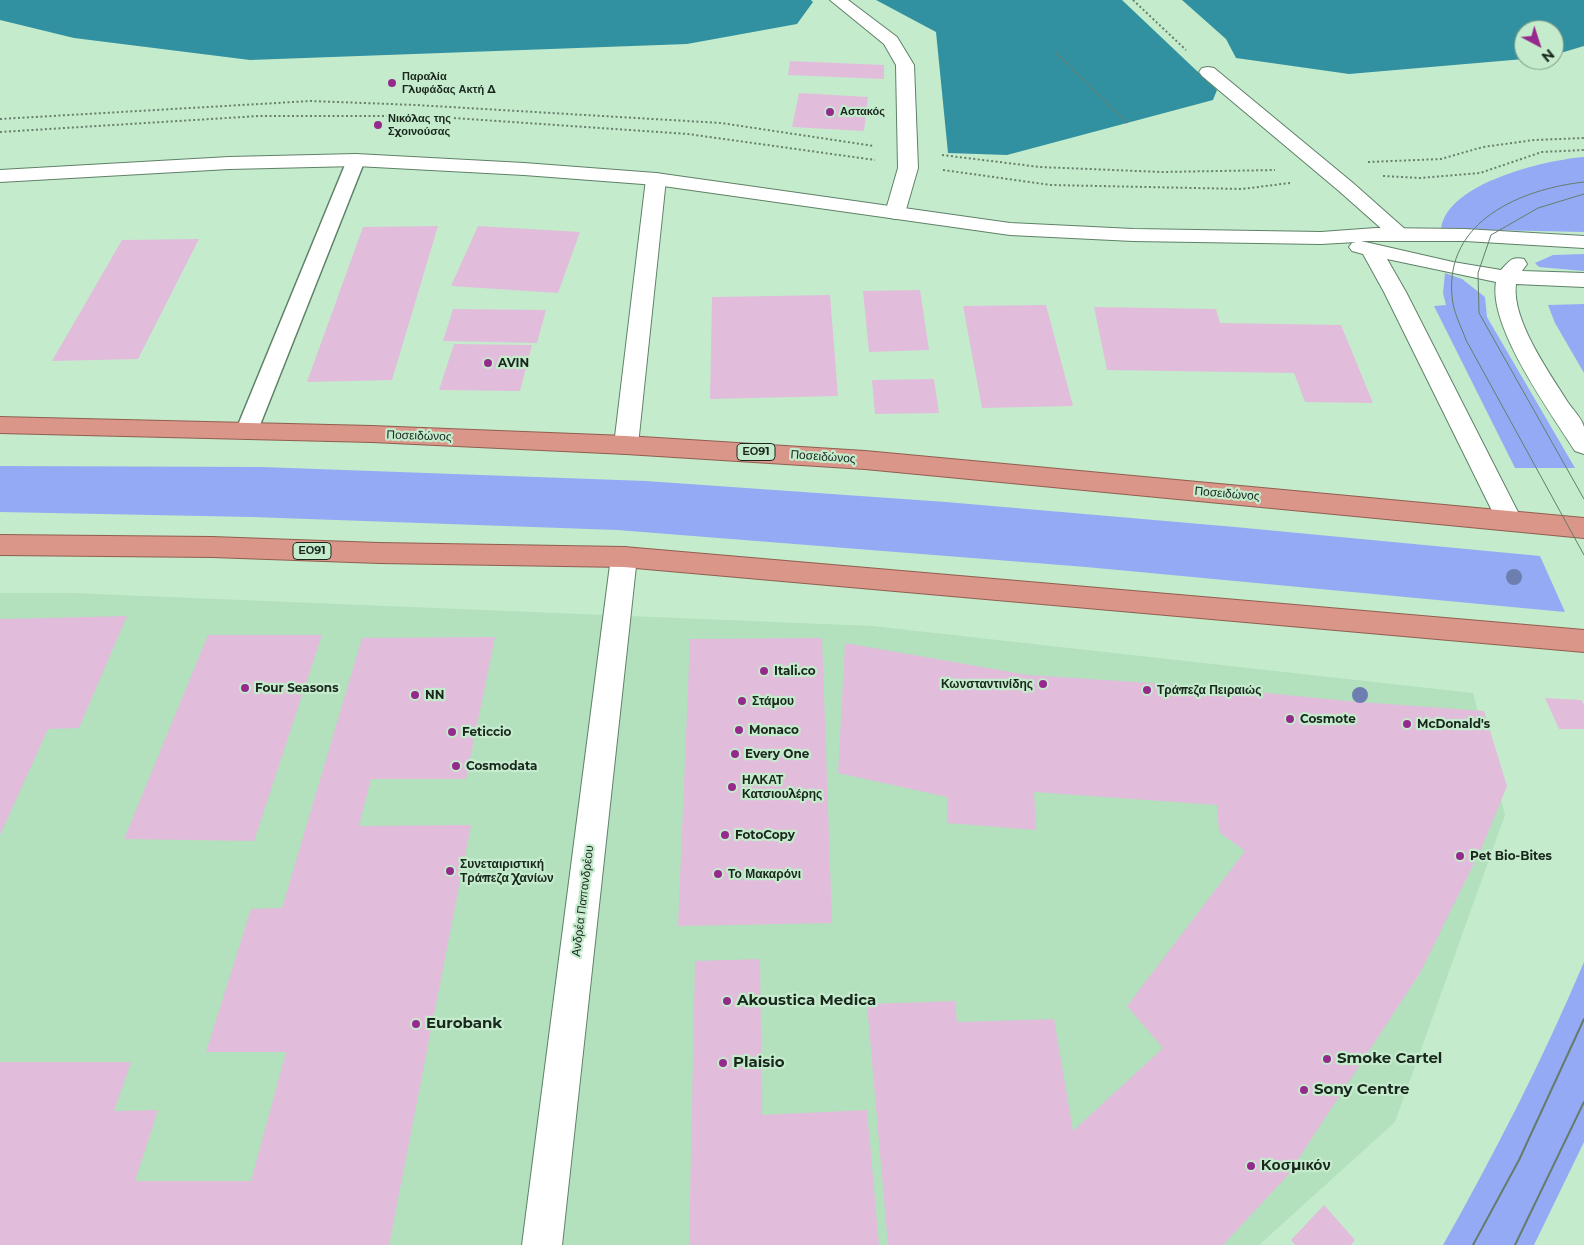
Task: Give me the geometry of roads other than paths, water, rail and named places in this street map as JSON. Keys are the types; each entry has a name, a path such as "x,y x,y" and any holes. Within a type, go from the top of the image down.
{"highway":[{"name":"Ποσειδώνος","path":"0,425 247,430 626,445 865,460 1584,528"},
{"name":"ΕΟ91","path":"0,545 212,547 379,553 624,558 1584,641"}],"street":[{"path":"838,0 891,40 905,65 908,168 895,213"},
{"path":"1208,72 1336,178 1399,234"},
{"path":"0,176 229,162 356,160 524,169 656,179 1010,229 1133,235 1321,238 1399,234 1492,236 1584,242"},
{"path":"626,445 656,179"},
{"path":"1321,238 1454,268 1506,277 1584,280"},
{"path":"1538,240 1506,277 1506,294 1511,319 1518,338 1584,445"},
{"path":"1371,250 1395,292 1508,520"},
{"name":"Ανδρέα Παπανδρέου","path":"542,1245 624,558"}],"lane":[{"path":"247,430 356,160"}],"tram line":[{"path":"1584,182 1536,192 1513,201 1492,213 1474,229 1461,248 1453,270 1452,296 1466,340 1584,555"},
{"path":"1584,194 1538,208 1491,235 1478,273 1479,313 1584,499"},
{"path":"1473,1245 1519,1160 1584,1019"},
{"path":"1515,1245 1584,1102"}],"place":[{"name":"Παραλία Γλυφάδας Ακτή Δ","path":"392,83"},
{"name":"Αστακός","path":"830,112"},
{"name":"Νικόλας της Σχοινούσας","path":"378,125"},
{"name":"AVIN","path":"488,363"},
{"name":"Itali.co","path":"764,671"},
{"name":"Κωνσταντινίδης","path":"1043,684"},
{"name":"Four Seasons","path":"245,688"},
{"name":"Τράπεζα Πειραιώς","path":"1147,690"},
{"name":"NN","path":"415,695"},
{"name":"Στάμου","path":"742,701"},
{"name":"Cosmote","path":"1290,719"},
{"name":"McDonald's","path":"1407,724"},
{"name":"Monaco","path":"739,730"},
{"name":"Feticcio","path":"452,732"},
{"name":"Every One","path":"735,754"},
{"name":"Cosmodata","path":"456,766"},
{"name":"ΗΛΚΑΤ Κατσιουλέρης","path":"732,787"},
{"name":"FotoCopy","path":"725,835"},
{"name":"Pet Bio-Bites","path":"1460,856"},
{"name":"Συνεταιριστική Τράπεζα Χανίων","path":"450,871"},
{"name":"Το Μακαρόνι","path":"718,874"},
{"name":"Akoustica Medica","path":"727,1001"},
{"name":"Eurobank","path":"416,1024"},
{"name":"Smoke Cartel","path":"1327,1059"},
{"name":"Plaisio","path":"723,1063"},
{"name":"Sony Centre","path":"1304,1090"},
{"name":"Κοσμικόν","path":"1251,1166"}]}
